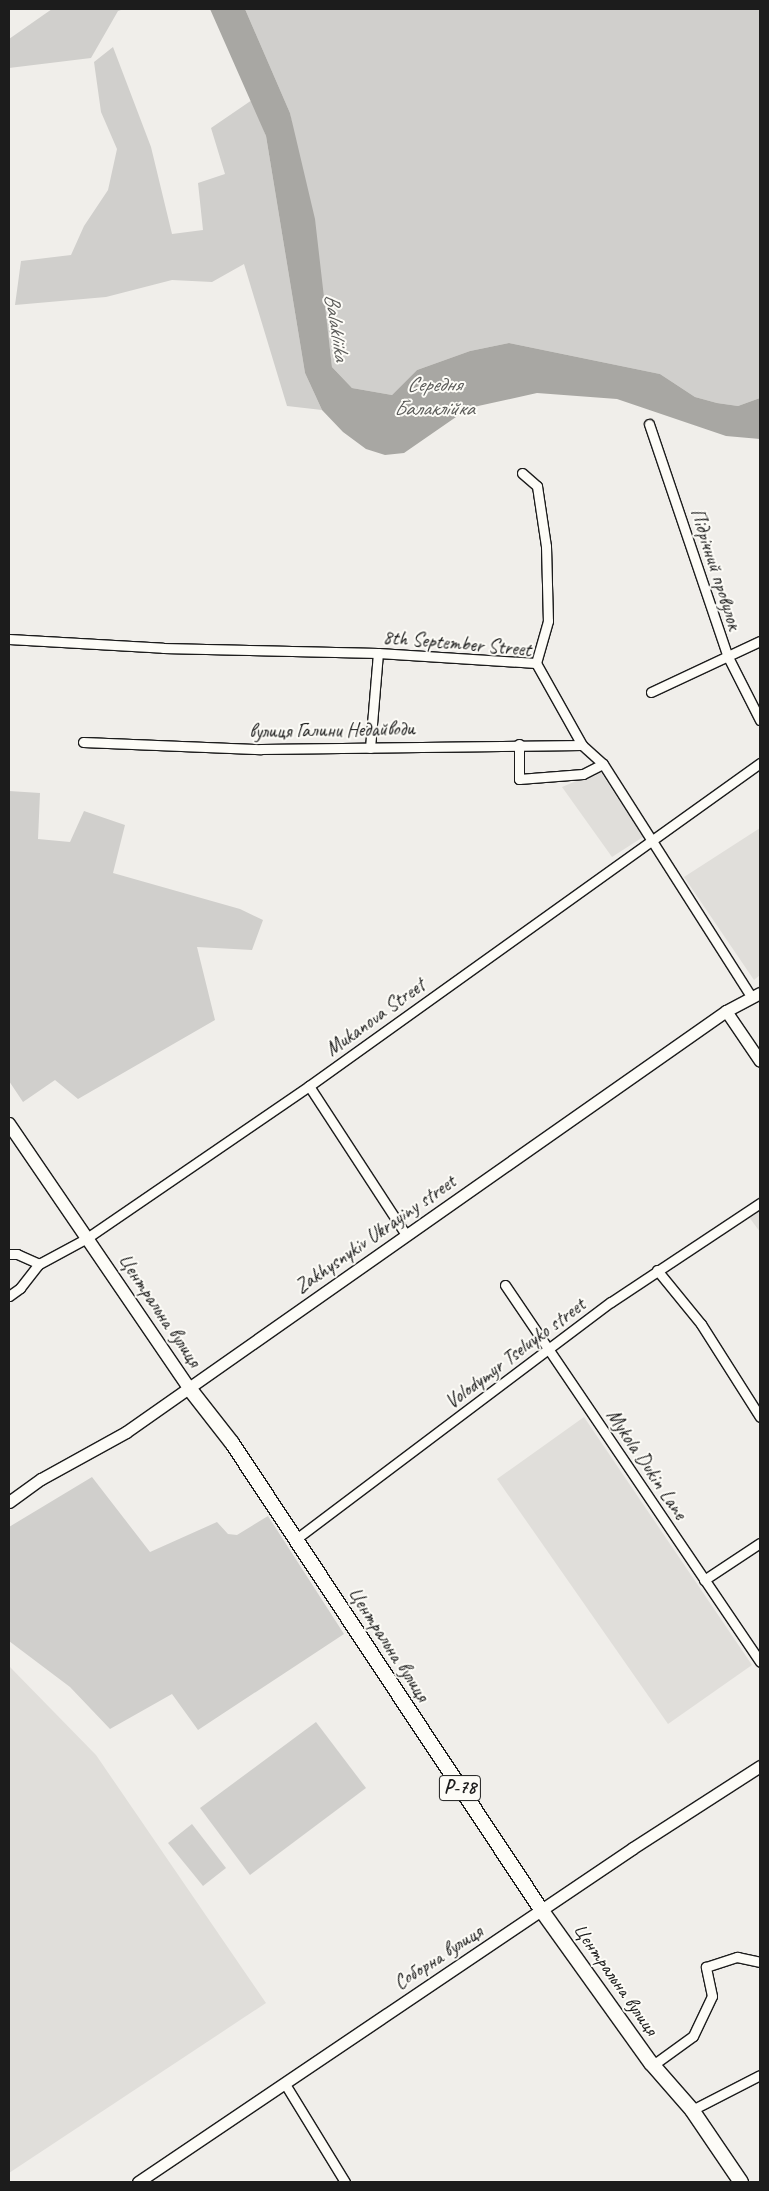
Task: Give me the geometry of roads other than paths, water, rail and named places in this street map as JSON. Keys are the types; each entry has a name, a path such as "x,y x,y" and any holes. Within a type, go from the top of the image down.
{"main road":[{"name":"Центральна вулиця","path":"9,1124 189,1388 232,1443 542,1911 653,2065 692,2110 741,2182"}],"street":[{"name":"Підрічний провулок","path":"649,424 727,655 760,720"},
{"path":"522,473 537,486 546,546 548,621 536,663"},
{"name":"8th September Street","path":"9,639 163,648 378,653 536,663 582,744 602,764 756,995"},
{"path":"651,692 760,641"},
{"path":"370,748 378,653"},
{"name":"вулиця Галини Недайводи","path":"82,742 261,749 582,744"},
{"path":"519,744 519,779 583,774 602,764"},
{"name":"Mukanova Street","path":"9,1296 20,1288 39,1264 87,1238 309,1086 760,763"},
{"name":"Zakhysnykiv Ukrayiny street","path":"9,1502 41,1479 126,1432 726,1011 756,995"},
{"path":"726,1011 760,1061"},
{"path":"309,1086 406,1235"},
{"name":"Volodymyr Tseluyko street","path":"296,1539 657,1270 760,1203"},
{"path":"9,1254 17,1254 39,1264"},
{"path":"657,1270 701,1324 760,1417"},
{"name":"Mykola Dukin Lane","path":"505,1285 760,1662"},
{"path":"704,1580 760,1543"},
{"name":"Соборна вулиця","path":"138,2182 760,1766"},
{"path":"653,2065 693,2036 712,1996 706,1968 737,1958 760,1962"},
{"path":"692,2110 760,2075"},
{"path":"285,2084 345,2182"}],"water":[{"name":"Середня Балаклійка","path":"210,9 245,9 290,113 315,219 332,367 352,388 392,395 417,370 470,351 509,343 660,374 695,397 717,403 738,406 760,398 760,439 726,436 617,399 537,393 469,408 404,453 385,455 366,449 343,432 322,410 305,373 266,136"}],"water label":[{"name":"Balakliika","path":"337,327"}]}
